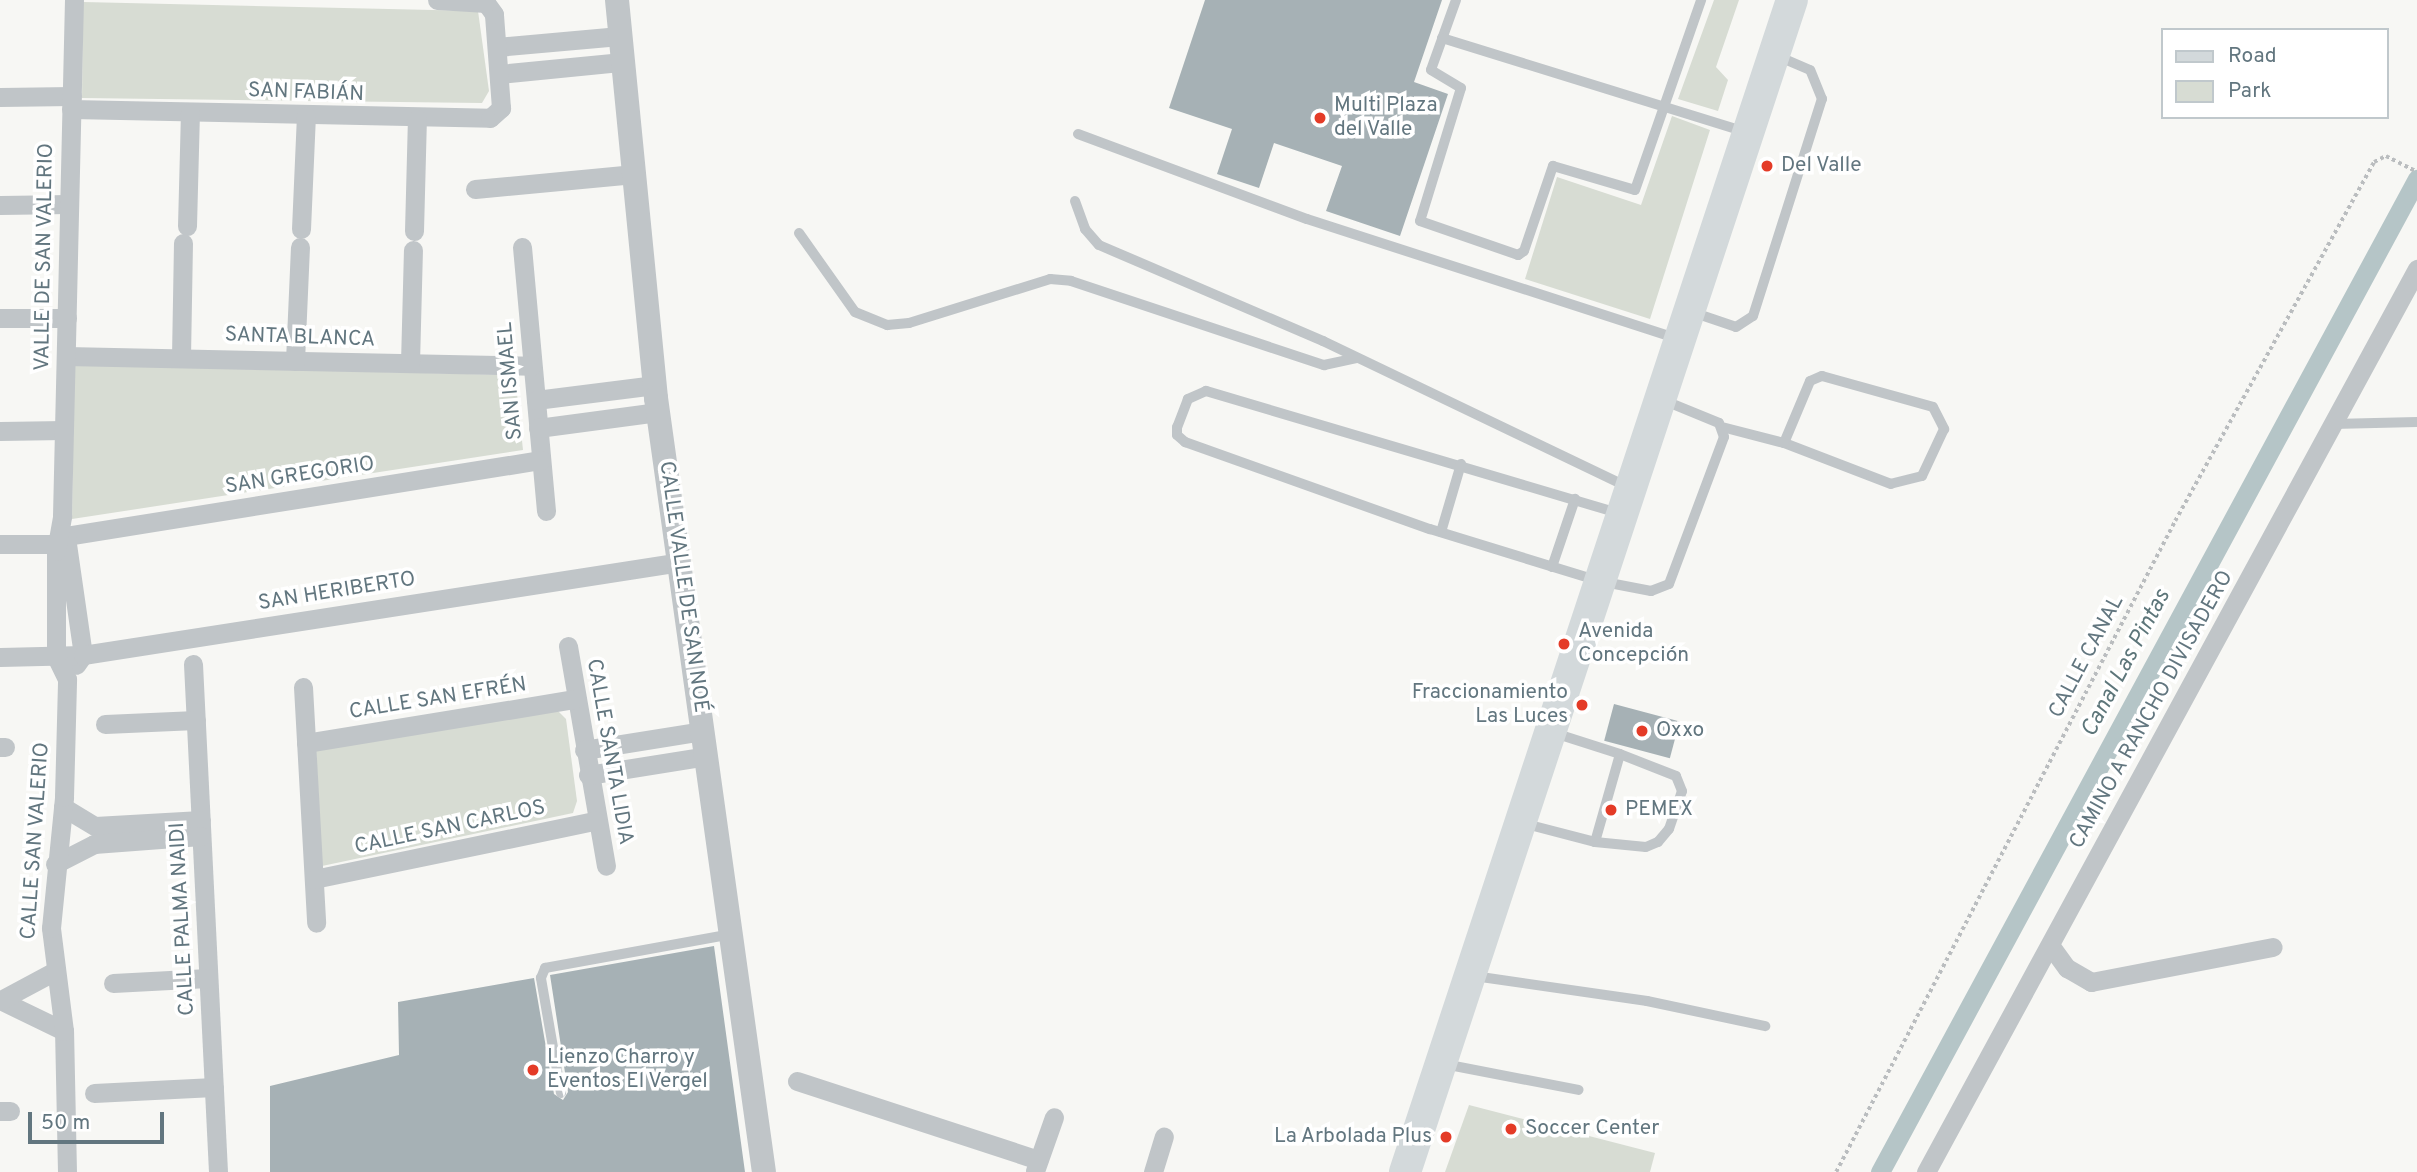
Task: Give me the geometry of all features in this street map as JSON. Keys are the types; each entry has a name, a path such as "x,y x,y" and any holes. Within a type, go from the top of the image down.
{"main road":[{"path":"1405,1172 1792,0"}],"street":[{"name":"VALLE DE SAN VALERIO","path":"56,656 62,540 74,0"},
{"path":"437,0 481,2"},
{"name":"CALLE VALLE DE SAN NOÉ","path":"617,0 654,385 764,1172"},
{"name":"SAN FABIÁN","path":"0,97 190,113 417,119 490,118 501,108 497,47 494,14 481,2"},
{"path":"497,47 620,36"},
{"path":"499,74 622,62"},
{"path":"181,357 190,113"},
{"path":"295,361 306,116"},
{"path":"410,363 417,119"},
{"path":"475,189 634,174"},
{"path":"0,205 69,204"},
{"name":"SAN ISMAEL","path":"522,247 546,511"},
{"name":"CAMINO A RANCHO DIVISADERO","path":"1926,1172 2417,269"},
{"path":"0,318 67,318"},
{"name":"SANTA BLANCA","path":"66,356 532,366"},
{"path":"536,400 654,385"},
{"path":"538,428 658,412"},
{"path":"0,431 64,430"},
{"name":"SAN GREGORIO","path":"0,544 62,540 541,460"},
{"name":"VALLE DE SAN VALERIO","path":"62,540 83,655"},
{"name":"SAN HERIBERTO","path":"0,657 83,655 680,562"},
{"name":"CALLE SANTA LIDIA","path":"568,646 595,821 606,866"},
{"path":"67,679 83,655"},
{"name":"CALLE SAN VALERIO","path":"56,656 67,679 63,807 55,864 53,972 64,1031 67,1172"},
{"name":"CALLE PALMA NAIDI","path":"193,664 218,1172"},
{"path":"303,687 316,923"},
{"name":"CALLE SAN EFRÉN","path":"306,743 576,699"},
{"path":"104,724 196,720"},
{"path":"584,750 703,731"},
{"path":"588,775 706,756"},
{"path":"63,807 89,825 111,834"},
{"name":"CALLE SAN CARLOS","path":"314,878 595,821"},
{"path":"55,864 111,834 201,828"},
{"path":"2050,945 2067,968 2091,982 2273,947"},
{"path":"1,1000 53,972"},
{"path":"113,983 208,978"},
{"path":"1,1000 64,1031"},
{"path":"797,1081 1036,1166 1054,1116"},
{"path":"94,1093 214,1087"},
{"path":"1153,1172 1164,1137"}],"lane":[{"path":"1456,0 1431,70 1461,88 1420,221 1516,255 1524,251 1553,166 1635,190 1701,0"},
{"path":"1442,38 1747,132"},
{"path":"1078,134 1307,219 1684,325 1736,327 1753,316 1822,99 1810,70 1775,55"},
{"path":"1075,201 1084,229 1099,245 1356,358 1626,501"},
{"path":"799,233 855,312 878,323 909,323 1050,278 1071,281 1324,365 1356,358"},
{"path":"1660,399 1722,427 1784,443 1891,484 1903,484 1922,475 1944,429 1933,407 1822,376 1811,381 1784,443"},
{"path":"1626,501 1575,499 1206,391 1188,399 1177,427 1177,435 1185,442 1441,533 1599,581 1651,591 1669,584 1724,437 1722,427"},
{"path":"2333,424 2417,422"},
{"path":"1441,533 1461,464"},
{"path":"1552,567 1575,499"},
{"path":"1520,823 1595,842 1646,847 1658,842 1669,829 1682,791 1676,776 1550,731"},
{"path":"1595,842 1620,754"},
{"path":"561,1093 541,978 545,968 732,934"},
{"path":"1470,975 1647,1001 1765,1026"},
{"path":"1441,1063 1579,1090"}],"path":[{"name":"CALLE CANAL","path":"1836,1172 2175,521 2374,162 2386,156 2417,172"}],"green space":[{"path":"1714,0 1739,0 1716,67 1728,80 1718,111 1678,99"},
{"path":"83,2 478,11 489,91 482,103 82,98"},
{"path":"1672,116 1710,130 1650,319 1525,279 1557,177 1641,205"},
{"path":"74,365 515,375 523,450 72,519"},
{"path":"557,710 566,719 577,801 573,813 322,866 316,750"},
{"name":"Soccer Center","path":"1469,1105 1655,1153 1650,1172 1445,1172"}],"building":[{"name":"Multi Plaza del Valle","path":"1205,0 1442,0 1414,82 1448,94 1400,236 1326,211 1342,166 1274,143 1259,188 1217,174 1232,129 1169,108"},
{"name":"Oxxo","path":"1614,704 1680,722 1670,758 1604,741"},
{"name":"Lienzo Charro y Eventos El Vergel","path":"714,946 745,1172 270,1172 270,1086 399,1055 398,1002 534,978 554,1094 563,1100 568,1092 550,975"}],"waterway":[{"name":"Canal Las Pintas","path":"1880,1172 2417,179"}],"place":[{"name":"Multi Plaza del Valle","path":"1320,118"},
{"name":"Del Valle","path":"1767,166"},
{"name":"Avenida Concepción","path":"1564,644"},
{"name":"Fraccionamiento Las Luces","path":"1582,705"},
{"name":"Oxxo","path":"1642,731"},
{"name":"PEMEX","path":"1611,810"},
{"name":"Lienzo Charro y Eventos El Vergel","path":"533,1070"},
{"name":"Soccer Center","path":"1511,1129"},
{"name":"La Arbolada Plus","path":"1446,1137"}]}
